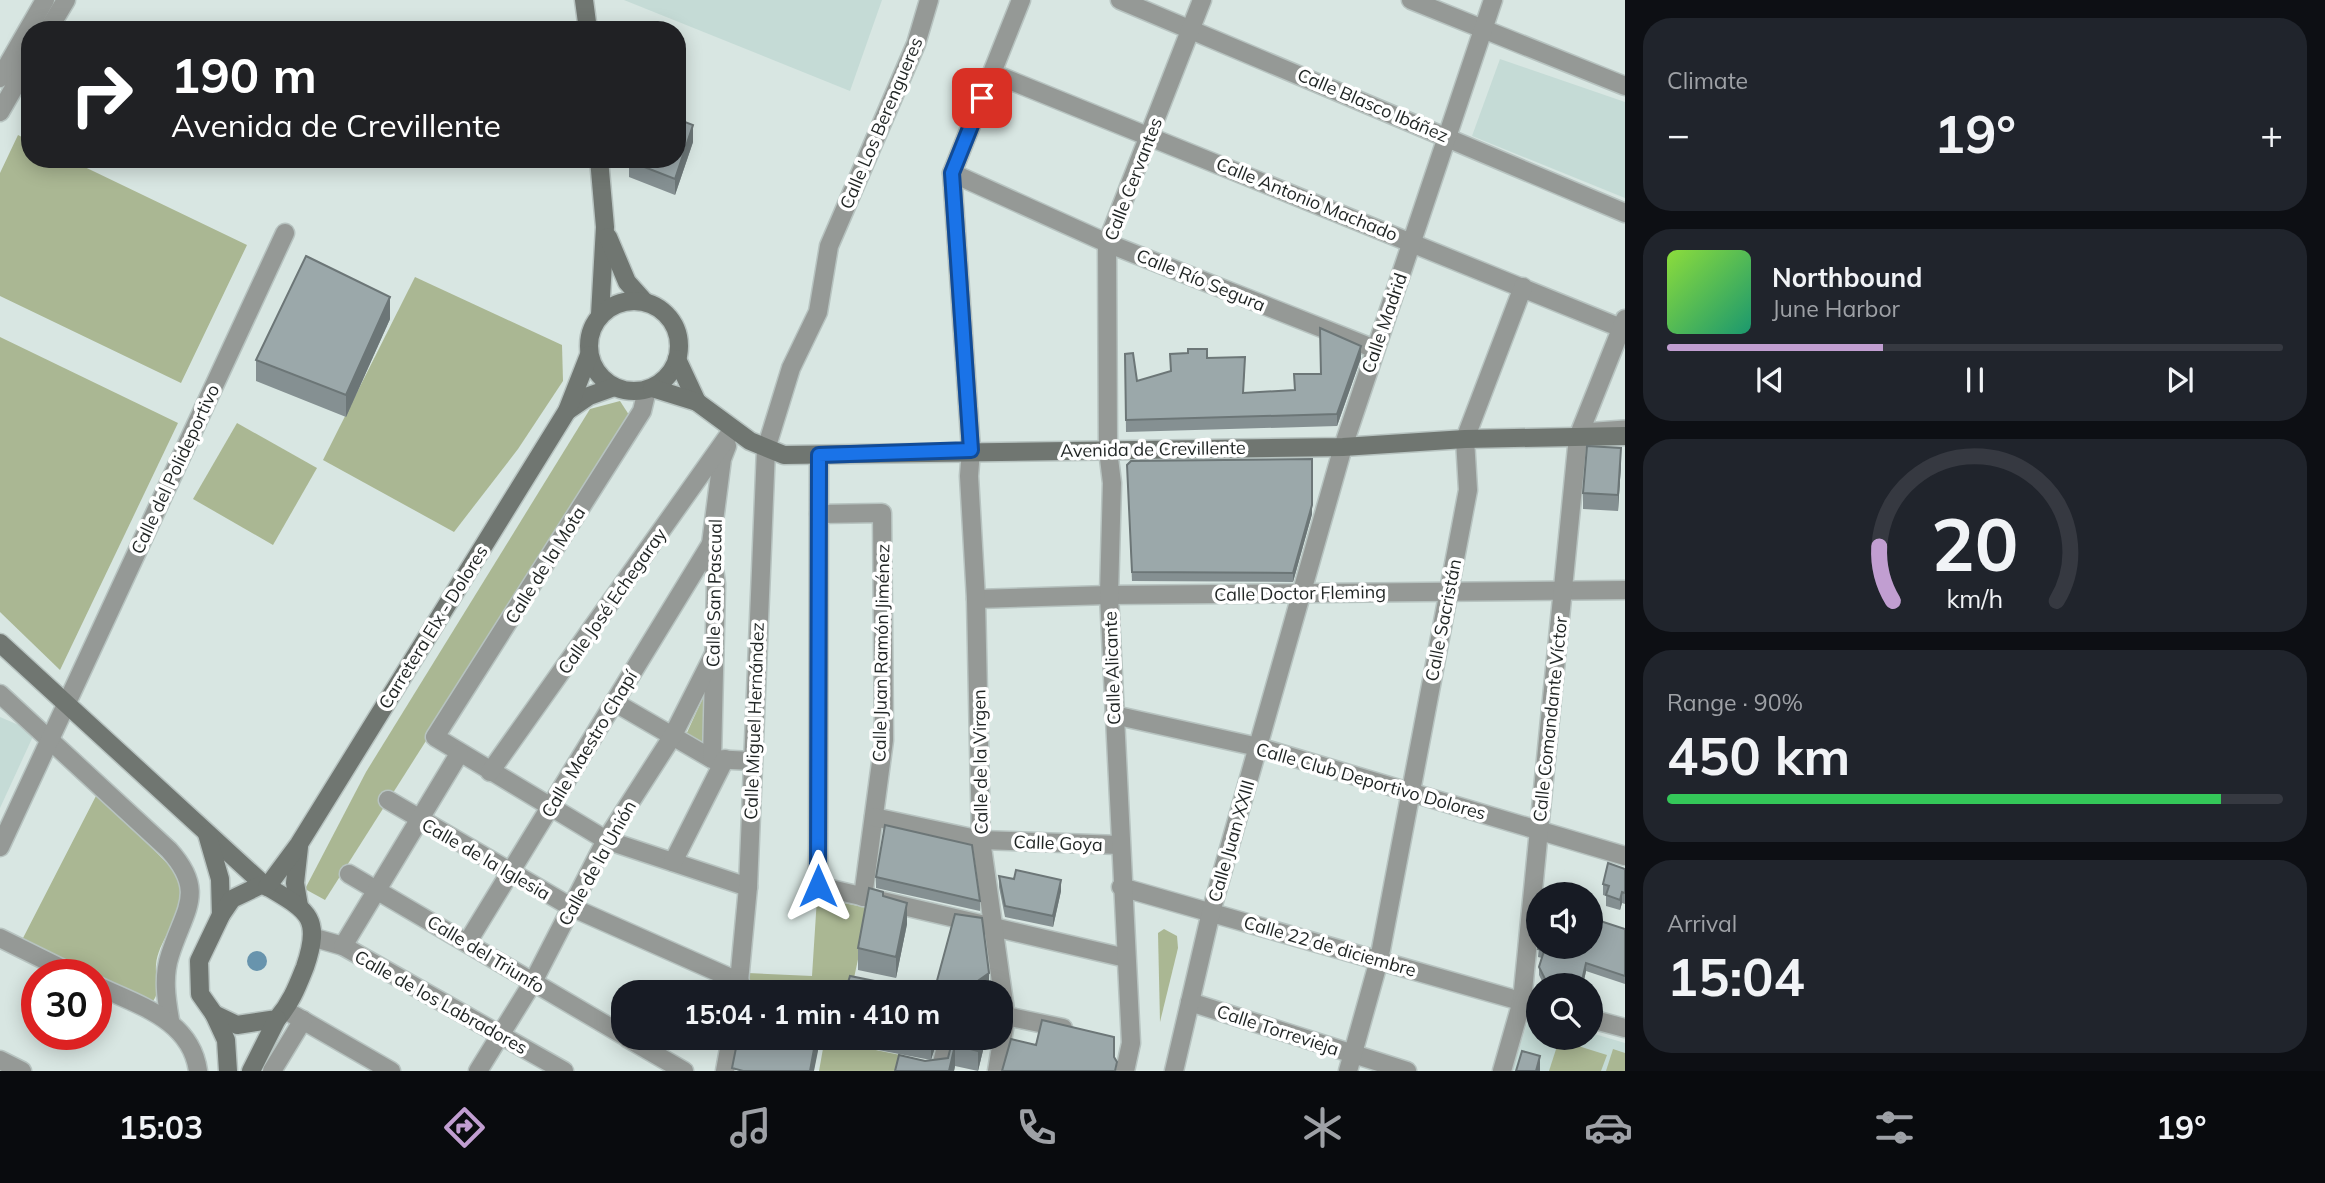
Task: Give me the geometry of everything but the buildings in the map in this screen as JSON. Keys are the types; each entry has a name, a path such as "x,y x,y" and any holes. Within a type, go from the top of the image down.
{"main road":[{"path":"584,0 587,21"},
{"path":"600,315 612,306 628,300 643,301 655,306 673,323 679,347 677,359 668,376 649,389 630,391 614,387 597,374 589,355 590,334 600,315 605,227 601,168"},
{"path":"605,227 616,261 627,282 643,301"},
{"name":"Carretera Elx - Dolores","path":"265,885 299,844 567,411 589,355"},
{"name":"Avenida de Crevillente","path":"677,359 697,402"},
{"name":"Carretera Elx - Dolores","path":"567,411 589,396 614,387"},
{"name":"Avenida de Crevillente","path":"649,389 697,402 733,429 766,449 784,455 971,450 1343,447 1580,432 1625,436"},
{"path":"0,643 206,834 265,885 299,906 312,925 315,938 291,1002 281,1015 251,1071"},
{"path":"206,834 220,878 221,915"},
{"path":"299,844 295,883 299,906"},
{"path":"228,1071 226,1040 200,993 199,961 221,915 232,899 265,885"},
{"path":"214,1014 237,1024 281,1015"}],"street":[{"path":"32,21 45,0"},
{"path":"53,21 66,0"},
{"name":"Calle Los Berengueres","path":"766,449 790,368 818,312 829,246 916,44 929,0"},
{"path":"952,173 1021,0"},
{"name":"Calle Blasco Ibáñez","path":"1120,0 1625,213"},
{"name":"Calle Cervantes","path":"1108,450 1107,243 1202,0"},
{"path":"1410,0 1625,86"},
{"name":"Calle Madrid","path":"1343,447 1493,0"},
{"path":"1,73 21,40"},
{"name":"Calle Antonio Machado","path":"992,72 1523,287 1623,323"},
{"path":"0,112 21,76"},
{"name":"Calle Río Segura","path":"952,173 1107,243 1376,349"},
{"name":"Calle de la Virgen","path":"952,173 971,450 969,476 976,599 981,840 999,980"},
{"name":"Calle del Polideportivo","path":"0,847 285,233"},
{"name":"Calle Sacristán","path":"1350,1062 1379,960 1468,491 1465,439 1523,287"},
{"name":"Calle Comandante Víctor","path":"1532,973 1539,831 1580,432 1623,323"},
{"name":"Calle de la Mota","path":"459,754 435,737 642,411 649,389"},
{"name":"Calle San Pascual","path":"718,759 714,654 716,584 711,544 722,459 733,429"},
{"name":"Calle José Echegaray","path":"490,772 733,429"},
{"name":"Calle Juan XXIII","path":"1174,1071 1211,912 1343,447"},
{"name":"Calle Miguel Hernández","path":"740,980 748,887 766,449"},
{"name":"Calle Alicante","path":"1108,450 1112,483 1110,595 1114,715 1126,958 1125,1071"},
{"path":"819,455 818,886 1126,958"},
{"name":"Calle Juan Ramón Jiménez","path":"819,514 882,513 884,740 863,897"},
{"name":"Calle Maestro Chapí","path":"467,943 711,544"},
{"name":"Calle Doctor Fleming","path":"976,599 1110,595 1625,590"},
{"name":"Calle de la Unión","path":"478,1071 533,982 606,840 672,737 714,654"},
{"path":"0,694 169,850 187,874 191,898 169,956 166,975 170,1020"},
{"path":"614,702 672,737 718,759 752,761"},
{"name":"Calle Club Deportivo Dolores","path":"1114,715 1258,747 1625,856"},
{"path":"343,946 459,754 606,840 748,887"},
{"path":"673,862 718,759"},
{"name":"Calle de la Iglesia","path":"388,800 571,907 724,980"},
{"name":"Calle Goya","path":"874,817 981,840 1119,845"},
{"name":"Calle del Triunfo","path":"349,874 611,1028"},
{"name":"Calle 22 de diciembre","path":"1121,887 1526,1002"},
{"name":"Calle de los Labradores","path":"315,938 343,946 565,1071"},
{"path":"0,939 42,959"},
{"path":"112,993 170,1020 191,1047 198,1071"},
{"name":"Calle Torrevieja","path":"1190,1002 1350,1062 1407,1071"},
{"name":"Calle Comandante Víctor","path":"1502,1071 1526,1013"},
{"path":"281,1015 303,1020 391,1071"},
{"path":"1013,1018 1081,1032"},
{"path":"272,1071 303,1020"},
{"path":"1603,1022 1625,1028"},
{"name":"Calle del Triunfo","path":"649,1050 684,1071"},
{"path":"725,1071 728,1050"},
{"path":"940,1071 945,1050"},
{"name":"Calle de la Virgen","path":"997,1071 1000,1050"},
{"path":"0,1060 22,1071"}],"lane":[{"path":"1580,432 1625,425"}],"shaded area":[{"path":"624,0 882,0 850,91 686,25 686,21 676,21"},
{"path":"1500,59 1625,102 1625,198 1472,136"},
{"path":"0,717 35,732 0,808"},
{"path":"1526,1027 1526,1050 1603,1050 1603,1037 1625,1043 1625,1071 1512,1071"}],"green space":[{"path":"18,135 21,136 21,168 87,168 247,245 181,383 0,296 0,173"},
{"path":"415,277 562,345 563,381 518,449 454,532 323,460"},
{"path":"0,337 178,423 60,670 0,612"},
{"path":"620,401 631,418 325,900 305,889 366,772 590,409"},
{"path":"237,423 317,468 273,545 193,499"},
{"path":"711,680 706,749 685,737"},
{"path":"97,794 171,867 179,882 182,898 180,907 160,948 156,970 157,990 152,1002 112,983 112,959 62,959 22,940"},
{"path":"817,898 869,908 854,980 747,980 748,973 812,976"},
{"path":"1164,929 1177,936 1178,948 1160,1022 1158,933"},
{"path":"1613,1049 1625,1053 1625,1071 1606,1071"},
{"path":"823,1050 876,1050 900,1055 896,1071 819,1071"},
{"path":"1556,1050 1591,1050 1607,1055 1601,1071 1549,1071"}],"water":[{"path":"257,951 264,954 267,961 264,968 257,971 250,968 247,961 250,954"}],"route":[{"path":"818,886 819,455 971,450 952,173 982,98"}]}
